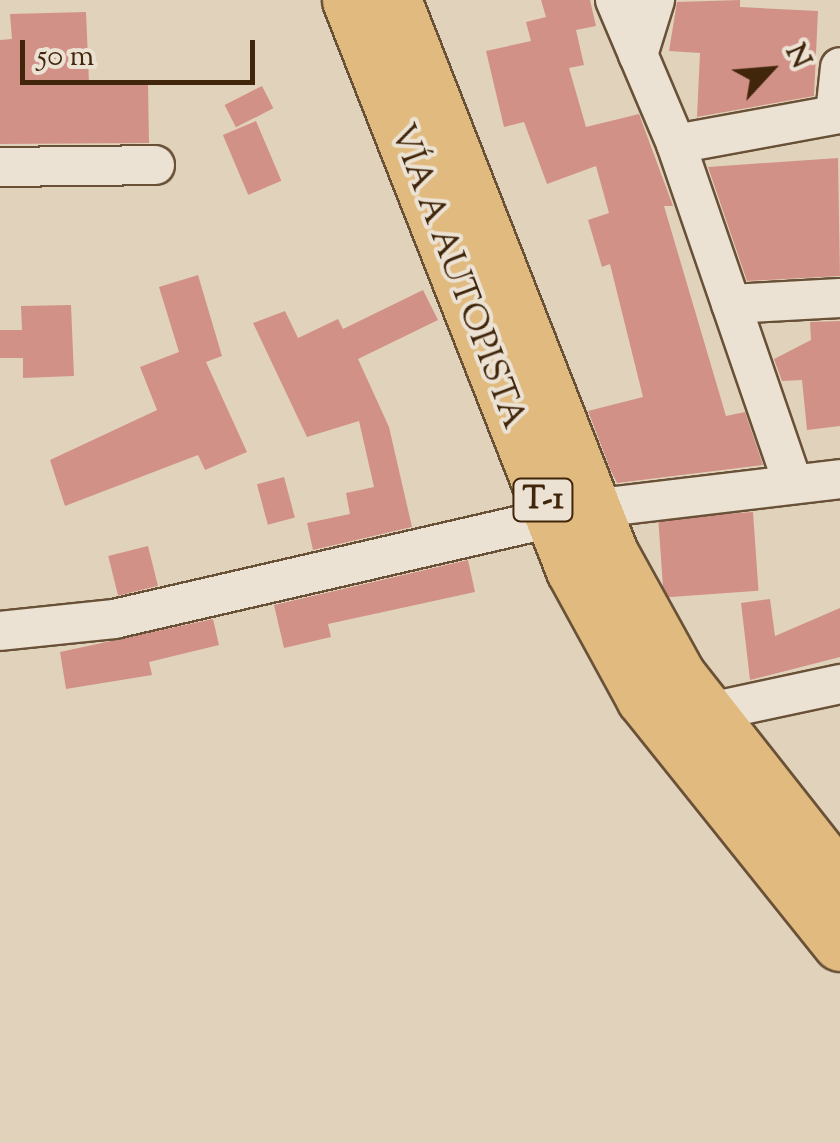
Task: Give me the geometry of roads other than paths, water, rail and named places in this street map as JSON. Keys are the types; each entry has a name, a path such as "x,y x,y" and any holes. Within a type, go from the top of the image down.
{"highway":[{"name":"VÍA A AUTOPISTA","path":"350,0 570,514 644,698 840,943"},
{"name":"VÍA A AUTOPISTA","path":"393,0 570,514 705,713 840,882"}],"street":[{"path":"615,0 676,144 793,483"},
{"path":"638,54 655,0"},
{"path":"676,144 838,114 840,66"},
{"path":"0,167 155,164"},
{"path":"731,304 840,298"},
{"path":"0,631 114,619 570,514 840,480"},
{"path":"705,713 840,684"}]}
